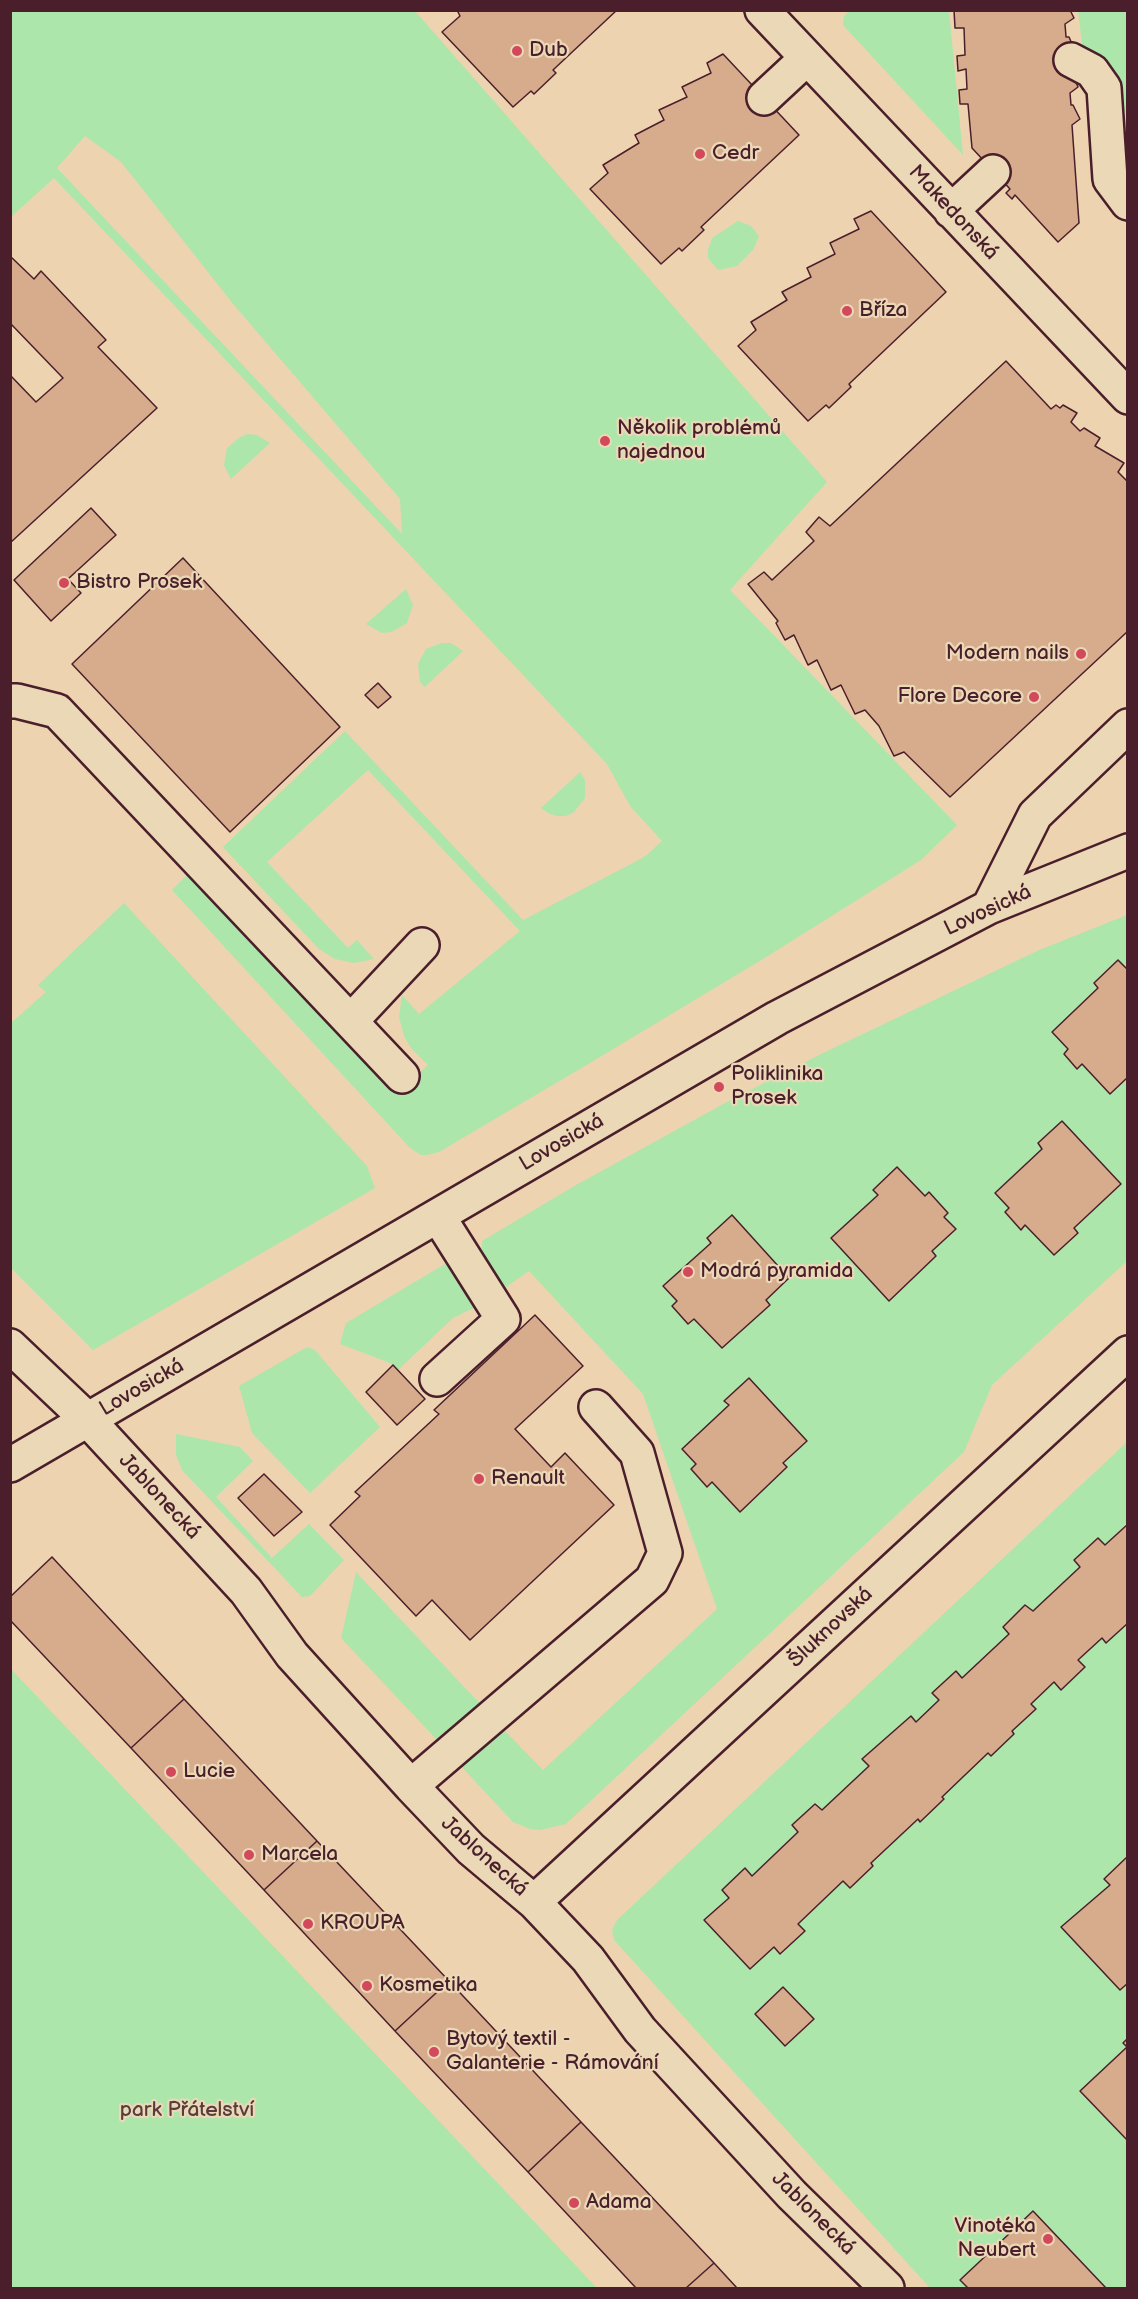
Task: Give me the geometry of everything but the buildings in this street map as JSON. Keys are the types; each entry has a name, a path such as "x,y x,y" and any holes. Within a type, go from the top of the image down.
{"street":[{"name":"Makedonská","path":"780,16 807,58 951,211 1123,382"},
{"path":"764,98 807,58"},
{"path":"1071,60 1092,71 1104,88 1110,179 1128,203"},
{"path":"951,211 993,172"},
{"path":"10,701 17,700 57,711 402,1076"},
{"path":"989,907 1035,815 1128,726"},
{"name":"Lovosická","path":"10,1464 777,1018 989,907 1128,851"},
{"path":"351,1021 423,945"},
{"path":"437,1379 504,1319 438,1216"},
{"name":"Jablonecká","path":"10,1346 88,1420 246,1591 292,1654 411,1786 471,1850 534,1902 588,1959 640,2030 792,2195 887,2289"},
{"name":"Šluknovská","path":"534,1902 1128,1353"},
{"path":"411,1786 652,1580 665,1553 637,1453 596,1407"}],"green space":[{"path":"11,11 415,11 827,482 730,590 957,825 921,860 590,1063 439,1152 421,1155 410,1148 172,890 192,870 401,1091 428,1065 411,1048 404,1036 399,1017 402,995 419,1014 520,931 368,770 267,862 348,948 357,940 374,959 354,963 335,959 319,949 223,847 345,731 523,920 635,862 647,855 662,841 630,806 607,764 54,178 11,217","holes":["85,136 121,162 234,305 400,499 402,534 57,168"]},
{"path":"849,11 949,11 963,155 843,25 844,16"},
{"path":"1078,11 1127,11 1127,176 1118,90 1083,51"},
{"path":"738,221 751,226 759,236 753,250 737,266 718,270 708,258 712,238"},
{"path":"248,434 257,435 270,443 231,479 224,465 227,448 240,437"},
{"path":"406,589 413,605 407,623 392,632 382,633 366,624"},
{"path":"442,643 451,643 463,651 425,687 420,682 418,664 426,649"},
{"path":"580,772 585,780 585,798 574,812 566,816 557,816 541,808"},
{"path":"124,903 367,1166 375,1188 93,1350 11,1268 11,1023 46,992 38,985"},
{"path":"1127,915 1127,970 1118,960 1094,983 1098,988 1052,1032 1068,1049 1064,1054 1077,1069 1082,1064 1110,1094 1127,1077 1127,1261 992,1385 964,1452 566,1824 540,1830 530,1829 513,1822 459,1764 502,1728 543,1770 717,1609 643,1394 529,1271 499,1292 482,1255 482,1241 576,1185 727,1102 821,1054 1037,951","holes":["1062,1122 1074,1228 1078,1233 1054,1255 1025,1225 1021,1229 1005,1213 1009,1208 995,1192 1042,1149 1038,1143","897,1167 925,1196 929,1192 948,1213 944,1217 932,1251 936,1256 889,1301 831,1239 878,1195 873,1189","731,1215 789,1278 766,1300 770,1305 722,1348 694,1319 688,1324 677,1301 663,1286 711,1243 707,1238","725,1401 807,1441 783,1463 787,1468 740,1512 712,1482 707,1487 691,1469 696,1464 682,1450 729,1405"]},
{"path":"445,1264 455,1268 484,1303 453,1318 398,1370 390,1363 340,1344 346,1323"},
{"path":"307,1347 315,1350 380,1427 310,1493 252,1433 239,1386"},
{"path":"176,1434 240,1447 253,1461 216,1497 272,1558 309,1524 344,1560 310,1596 302,1597 182,1470 176,1455"},
{"path":"1127,1442 1127,1524 1105,1545 1097,1538 1074,1560 1080,1567 1033,1611 1025,1605 1003,1626 1009,1634 962,1678 956,1671 933,1692 939,1700 916,1722 911,1716 863,1758 869,1766 822,1810 814,1804 792,1825 798,1832 752,1876 745,1869 722,1890 729,1898 705,1920 774,1947 780,1954 804,1931 798,1924 843,1881 850,1888 873,1866 871,1863 918,1819 944,1799 942,1797 988,1753 991,1756 1014,1734 1012,1731 1035,1709 1031,1704 1054,1682 1062,1689 1085,1667 1078,1660 1102,1638 1107,1642 1127,1623 1127,1856 1104,1879 1110,1885 1127,1983 1127,2038 1123,2043 1127,2047 1081,2091 1127,2141 1127,2288 1106,2288 1033,2212 1013,2230 1011,2228 1008,2231 1010,2233 960,2280 968,2288 930,2288 614,1940 612,1930 617,1920","holes":["783,1987 814,2019 786,2046 755,2014"]},
{"path":"356,1572 483,1707 439,1742 341,1638"},
{"name":"park Přátelství","path":"11,1669 597,2288 11,2288"}],"place":[{"name":"Dub","path":"517,51"},
{"name":"Cedr","path":"700,154"},
{"name":"Bříza","path":"847,311"},
{"name":"Několik problémů najednou","path":"605,441"},
{"name":"Bistro Prosek","path":"64,583"},
{"name":"Modern nails","path":"1081,654"},
{"name":"Flore Decore","path":"1034,697"},
{"name":"Poliklinika Prosek","path":"719,1087"},
{"name":"Modrá pyramida","path":"688,1272"},
{"name":"Renault","path":"479,1479"},
{"name":"Lucie","path":"171,1772"},
{"name":"Marcela","path":"249,1855"},
{"name":"KROUPA","path":"308,1924"},
{"name":"Kosmetika","path":"367,1986"},
{"name":"Bytový textil - Galanterie - Rámování","path":"434,2052"},
{"name":"Adama","path":"574,2203"},
{"name":"Vinotéka Neubert","path":"1048,2239"}]}
